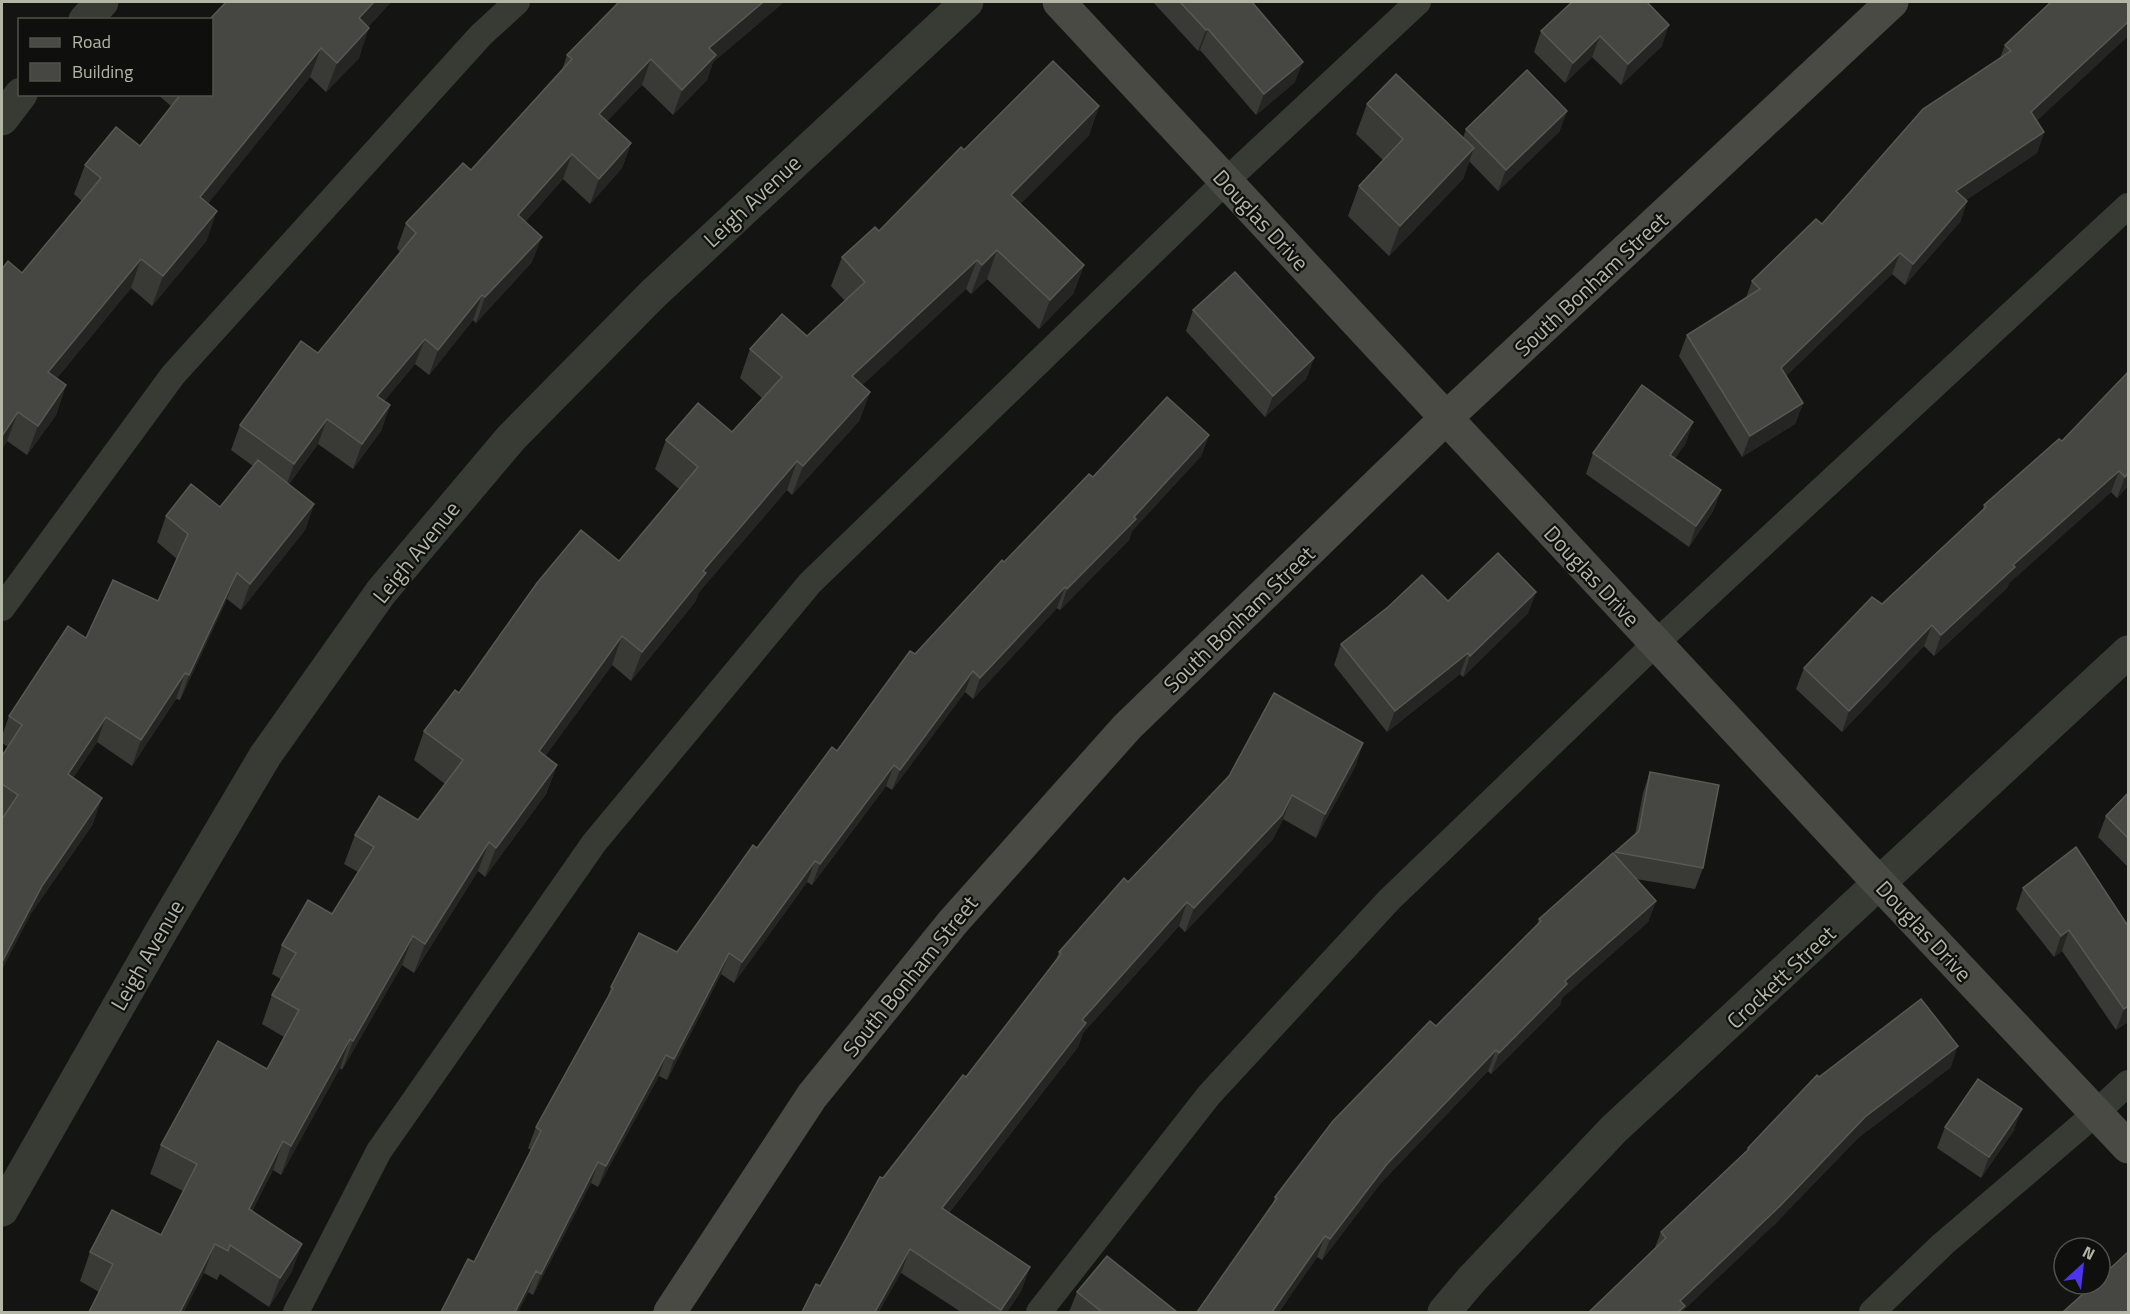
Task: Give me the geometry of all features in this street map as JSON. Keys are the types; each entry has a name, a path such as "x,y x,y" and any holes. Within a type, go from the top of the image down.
{"street":[{"path":"87,18 102,2"},
{"name":"Leigh Avenue","path":"2,1210 162,930 265,756 381,592 511,438 652,294 967,2"},
{"name":"Douglas Drive","path":"1059,2 2128,1147"},
{"name":"South Bonham Street","path":"670,1312 812,1096 953,922 1127,727 1446,418 1892,2"},
{"path":"2,119 19,96"},
{"name":"Crockett Street","path":"1444,1312 1472,1279 1614,1130 2128,652"}],"lane":[{"path":"2,608 173,375 481,35 517,2"},
{"path":"297,1312 379,1151 594,843 810,583 1226,181 1418,2"},
{"path":"1039,1312 1209,1095 1389,900 1656,643 2128,207"},
{"path":"1872,1312 1943,1244 2097,1113 2128,1083"}],"building":[{"path":"226,2 374,2 359,18 369,28 337,63 321,48 200,197 217,211 163,276 141,259 48,372 66,385 38,426 18,412 2,436 2,269 8,261 22,273 101,178 85,165 116,127 140,146 179,96 213,96 213,18 211,18"},
{"path":"619,2 763,2 709,48 716,55 682,90 651,59 599,114 631,143 599,179 572,154 518,215 542,237 485,297 482,295 438,350 425,339 377,396 390,405 362,444 327,419 294,464 240,425 301,341 318,353 416,233 406,223 463,163 471,170 572,59 567,55"},
{"path":"1180,2 1252,2 1303,62 1264,94 1208,29 1206,30"},
{"path":"1572,2 1647,2 1669,25 1628,64 1600,36 1573,63 1541,31"},
{"path":"2051,2 2128,2 2128,22 2031,112 2044,132 1956,191 1967,201 1913,264 1900,253 1781,368 1803,403 1750,436 1687,335 1760,289 1752,281 1816,219 1822,224 1923,109 2011,51 2005,45"},
{"path":"1053,61 1099,106 1011,195 1084,265 1050,300 997,250 982,265 977,260 852,376 870,392 803,466 797,461 703,571 706,573 642,652 622,636 539,751 557,765 496,848 489,842 425,944 413,936 353,1041 350,1039 291,1146 283,1141 249,1209 302,1244 280,1278 230,1245 228,1251 215,1244 180,1312 89,1312 113,1264 90,1252 112,1210 161,1235 197,1164 161,1145 218,1041 267,1069 299,1010 272,995 296,953 282,945 308,900 332,914 374,847 355,835 379,796 418,820 463,760 424,731 455,690 459,693 537,583 581,530 619,561 698,467 666,440 698,403 732,432 782,377 750,349 782,314 807,336 865,282 842,257 875,227 879,231 961,147 964,150"},
{"path":"1527,70 1567,111 1506,170 1466,129"},
{"path":"1396,74 1474,148 1400,226 1359,186 1403,139 1367,104"},
{"path":"1235,272 1314,358 1273,396 1193,310"},
{"path":"2128,372 2128,473 2125,477 2119,471 2013,565 2015,567 1941,635 1932,625 1849,711 1804,668 1872,597 1882,604 1986,507 1984,505 2059,439 2062,441"},
{"path":"1642,385 1693,422 1670,455 1721,490 1696,526 1593,453"},
{"path":"1167,397 1209,435 1134,517 1136,519 1067,589 1065,587 980,678 973,671 900,770 894,765 820,864 815,861 742,962 729,953 674,1059 666,1055 606,1166 598,1162 541,1274 536,1271 515,1312 441,1312 468,1259 474,1262 541,1131 536,1127 613,988 611,987 639,933 677,952 753,845 757,848 832,747 837,751 910,651 915,654 1002,560 1004,562 1089,474 1093,477"},
{"path":"258,460 314,504 250,584 237,573 189,675 185,673 141,740 106,717 68,774 102,798 42,886 2,962 2,819 18,795 2,784 2,756 22,725 9,716 68,626 86,638 113,580 158,601 188,534 166,516 191,484 220,507"},
{"path":"1498,553 1536,592 1470,656 1468,653 1395,711 1341,644 1388,607 1422,575 1448,601"},
{"path":"1274,693 1363,743 1325,814 1292,795 1282,815 1194,908 1187,902 1082,1020 1086,1023 942,1208 1030,1267 1001,1310 910,1249 875,1312 802,1312 816,1284 820,1286 880,1177 883,1178 963,1075 966,1077 1061,954 1059,952 1124,878 1128,882 1229,776"},
{"path":"1650,772 1719,785 1703,868 1615,852 1639,831"},
{"path":"2128,793 2128,838 2106,816"},
{"path":"2076,847 2128,926 2128,1006 2124,1009 2069,930 2061,936 2023,888"},
{"path":"1613,853 1656,901 1565,981 1567,984 1499,1053 1496,1050 1387,1164 1330,1239 1325,1236 1272,1312 1197,1312 1277,1198 1275,1197 1333,1121 1430,1021 1436,1026 1541,921 1539,919"},
{"path":"1921,999 1958,1046 1865,1117 1781,1205 1680,1301 1685,1306 1678,1312 1589,1312 1666,1238 1661,1232 1749,1149 1817,1075 1819,1077"},
{"path":"1978,1079 2022,1109 1989,1157 1945,1127"},
{"path":"2128,1252 2128,1312 2063,1312 2081,1296 2112,1296 2112,1267"},
{"path":"1107,1256 1177,1312 1102,1312 1077,1292"}]}
